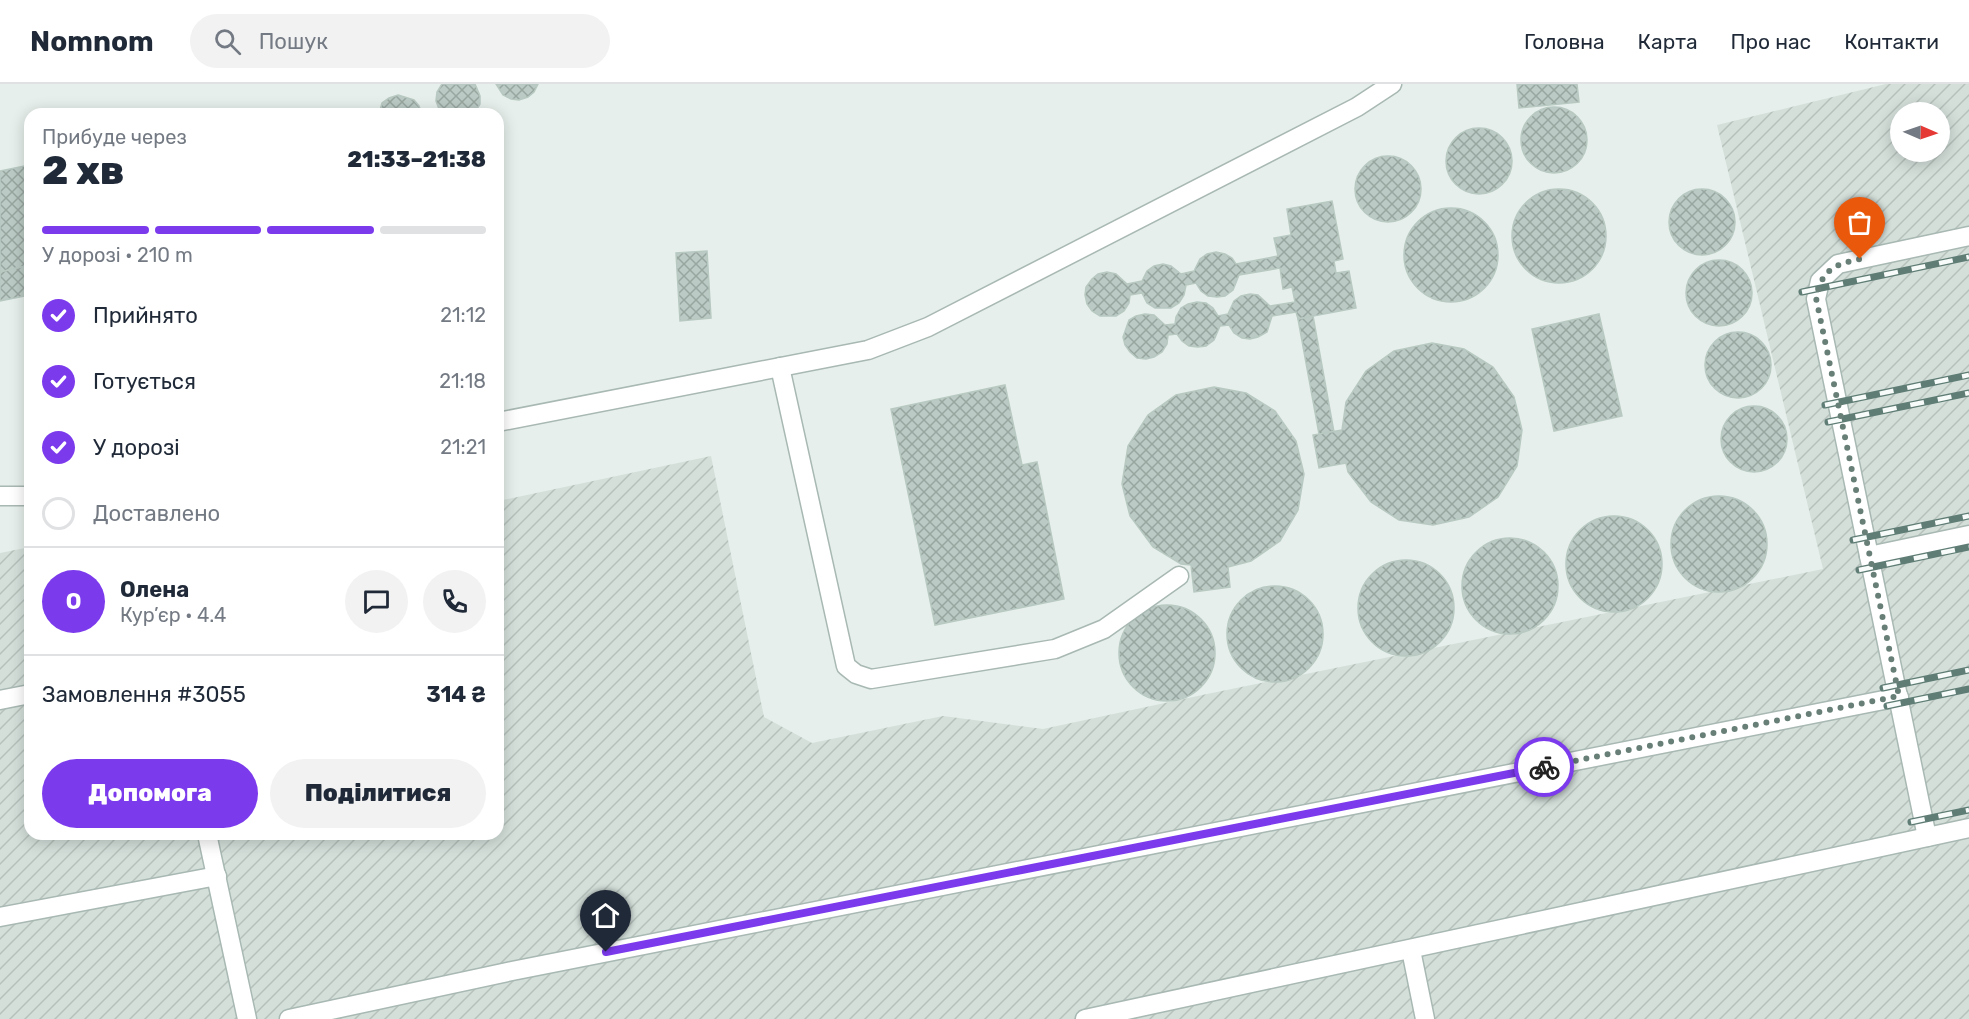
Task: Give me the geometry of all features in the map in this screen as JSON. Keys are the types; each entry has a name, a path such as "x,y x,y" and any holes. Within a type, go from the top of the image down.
{"lane":[{"path":"504,421 868,350 928,327 1358,107 1392,84"},
{"path":"1927,837 1816,298 1820,280 1838,264 1969,236"},
{"path":"780,367 846,666 856,674 871,679 1054,649 1104,629 1179,576"},
{"path":"0,496 24,496"},
{"path":"1869,556 1969,535"},
{"path":"0,700 24,695"},
{"path":"289,1019 524,969 1899,696"},
{"path":"1085,1019 1969,828"},
{"path":"208,840 247,1019"},
{"path":"0,917 217,876"},
{"path":"1411,950 1425,1019"}],"shaded area":[{"path":"1886,84 1969,84 1969,1019 0,1019 0,553 24,548 24,840 504,840 504,500 711,456 764,717 812,743 943,716 1043,729 1823,569 1717,125"}],"building":[{"path":"442,84 475,84 480,96 480,104 478,108 439,108 436,101 437,92"},
{"path":"496,84 538,84 534,92 519,100 503,95"},
{"path":"1517,84 1577,84 1579,102 1519,108"},
{"path":"398,95 414,100 420,108 381,108 382,103"},
{"path":"1554,107 1567,110 1577,117 1584,127 1587,140 1584,153 1577,163 1567,170 1554,173 1541,170 1531,163 1524,153 1521,140 1524,127 1531,117 1541,110"},
{"path":"1479,128 1492,131 1502,138 1509,148 1512,161 1509,174 1502,184 1492,191 1479,194 1466,191 1456,184 1449,174 1446,161 1449,148 1456,138 1466,131"},
{"path":"1388,156 1401,159 1411,166 1418,176 1421,189 1418,202 1411,212 1401,219 1388,222 1375,219 1365,212 1358,202 1355,189 1358,176 1365,166 1375,159"},
{"path":"24,166 24,266 0,272 0,171"},
{"path":"1559,189 1577,192 1592,203 1603,218 1606,236 1603,254 1592,269 1577,280 1559,283 1541,280 1526,269 1515,254 1512,236 1515,218 1526,203 1541,192"},
{"path":"1702,189 1715,192 1725,199 1732,209 1735,222 1732,235 1725,245 1715,252 1702,255 1689,252 1679,245 1672,235 1669,222 1672,209 1679,199 1689,192"},
{"path":"1332,201 1343,259 1334,261 1336,273 1349,271 1356,308 1298,319 1296,312 1272,316 1267,332 1250,339 1242,338 1234,333 1229,325 1220,326 1214,340 1206,346 1189,346 1177,334 1168,335 1167,344 1162,352 1146,359 1137,358 1130,352 1123,337 1129,320 1136,316 1154,315 1165,325 1175,324 1181,308 1197,302 1206,303 1218,316 1228,314 1234,301 1250,294 1258,295 1270,306 1295,302 1292,287 1283,289 1280,268 1239,275 1233,290 1225,296 1208,296 1196,283 1186,285 1179,303 1171,308 1155,308 1147,303 1142,293 1130,295 1129,303 1124,311 1116,316 1100,316 1087,304 1086,287 1098,274 1107,272 1116,274 1127,284 1142,281 1147,271 1163,264 1171,266 1181,274 1194,271 1200,259 1216,252 1232,258 1236,264 1278,256 1274,238 1291,235 1287,209"},
{"path":"1451,208 1469,211 1484,222 1495,237 1498,255 1495,273 1484,288 1469,299 1451,302 1433,299 1418,288 1407,273 1404,255 1407,237 1418,222 1433,211"},
{"path":"707,251 711,318 680,321 676,253"},
{"path":"1719,260 1732,263 1742,270 1749,280 1752,293 1749,306 1742,316 1732,323 1719,326 1706,323 1696,316 1689,306 1686,293 1689,280 1696,270 1706,263"},
{"path":"24,266 24,296 0,301 0,272"},
{"path":"1599,314 1622,416 1554,431 1532,329"},
{"path":"1313,316 1334,432 1319,434 1298,319"},
{"path":"1738,332 1751,335 1761,342 1768,352 1771,365 1768,378 1761,388 1751,395 1738,398 1725,395 1715,388 1708,378 1705,365 1708,352 1715,342 1725,335"},
{"path":"1432,343 1464,349 1493,367 1514,397 1522,430 1517,466 1498,497 1469,517 1433,525 1399,520 1371,502 1348,472 1346,463 1319,468 1313,435 1342,430 1346,402 1366,371 1394,351"},
{"path":"1005,385 1022,465 1037,462 1064,599 935,625 891,409"},
{"path":"1214,387 1246,393 1275,411 1296,441 1304,474 1298,510 1280,541 1251,561 1228,567 1230,587 1194,592 1191,565 1181,564 1153,547 1130,516 1122,484 1128,446 1148,415 1176,395"},
{"path":"1754,406 1767,409 1777,416 1784,426 1787,439 1784,452 1777,462 1767,469 1754,472 1741,469 1731,462 1724,452 1721,439 1724,426 1731,416 1741,409"},
{"path":"1719,496 1737,499 1753,510 1764,526 1767,544 1764,562 1753,578 1737,589 1719,592 1701,589 1685,578 1674,562 1671,544 1674,526 1685,510 1701,499"},
{"path":"1614,516 1632,519 1648,530 1659,546 1662,564 1659,582 1648,598 1632,609 1614,612 1596,609 1580,598 1569,582 1566,564 1569,546 1580,530 1596,519"},
{"path":"1510,538 1528,541 1544,552 1555,568 1558,586 1555,604 1544,620 1528,631 1510,634 1492,631 1476,620 1465,604 1462,586 1465,568 1476,552 1492,541"},
{"path":"1406,560 1424,563 1440,574 1451,590 1454,608 1451,626 1440,642 1424,653 1406,656 1388,653 1372,642 1361,626 1358,608 1361,590 1372,574 1388,563"},
{"path":"1275,586 1293,589 1309,600 1320,616 1323,634 1320,652 1309,668 1293,679 1275,682 1257,679 1241,668 1230,652 1227,634 1230,616 1241,600 1257,589"},
{"path":"1167,605 1185,608 1201,619 1212,635 1215,653 1212,671 1201,687 1185,698 1167,701 1149,698 1133,687 1122,671 1119,653 1122,635 1133,619 1149,608"}],"railway":[{"path":"1802,292 1969,257"},
{"path":"1825,405 1969,375"},
{"path":"1828,422 1969,393"},
{"path":"1853,540 1969,516"},
{"path":"1859,570 1969,547"},
{"path":"1883,688 1969,670"},
{"path":"1887,706 1969,689"},
{"path":"1911,822 1969,810"}],"way so far":[{"path":"1544,767 1899,696 1816,298 1820,280 1838,264 1860,259"}],"route":[{"path":"606,952 1544,767"}]}
